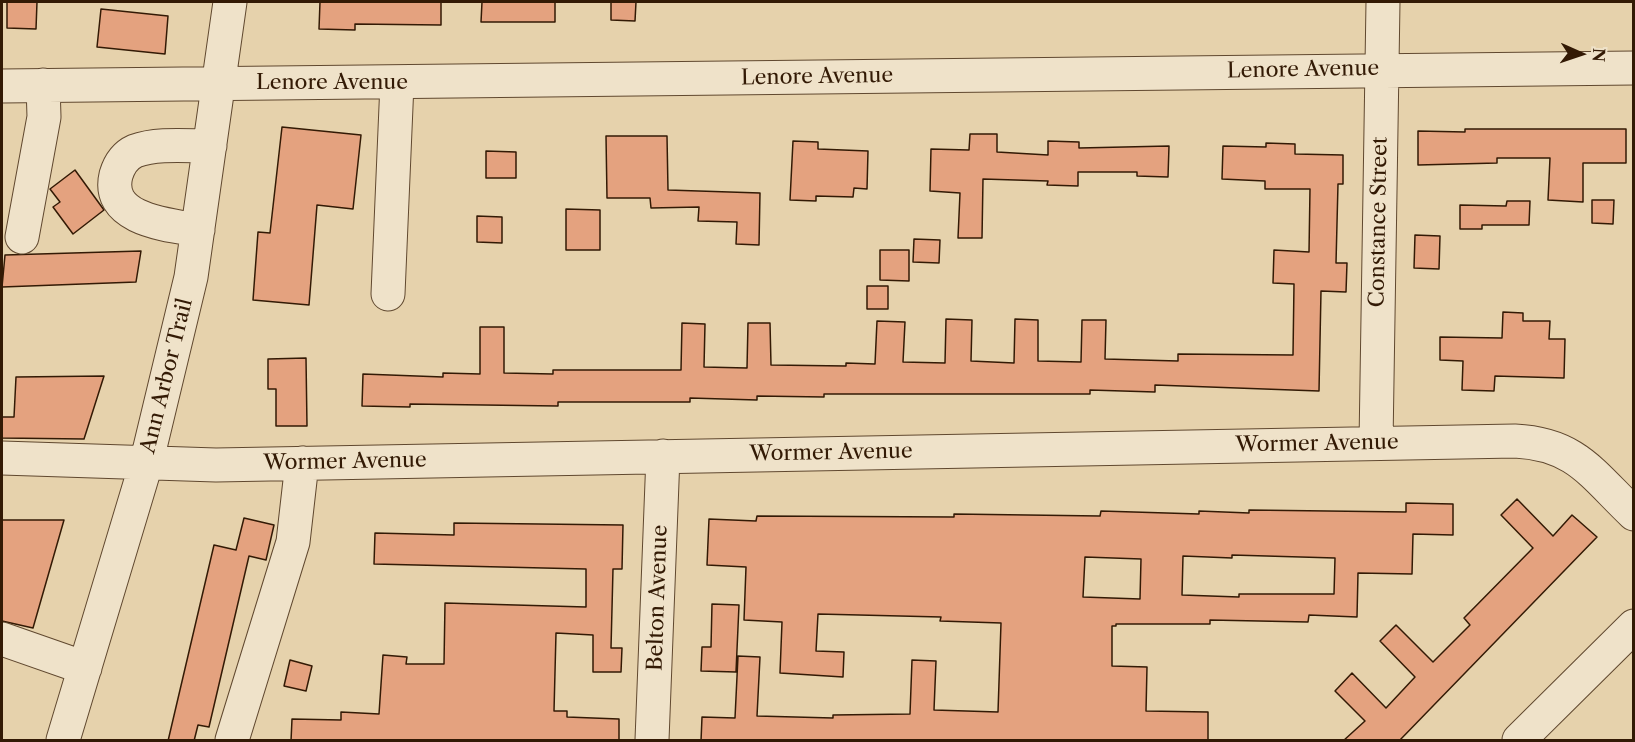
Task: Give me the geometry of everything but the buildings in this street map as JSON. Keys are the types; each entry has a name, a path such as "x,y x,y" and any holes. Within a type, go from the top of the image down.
{"street":[{"name":"Ann Arbor Trail","path":"63,741 146,464 191,277 230,2"},
{"name":"Constance Street","path":"1376,443 1383,2"},
{"name":"Lenore Avenue","path":"2,86 1634,68"},
{"path":"388,294 397,83"},
{"path":"22,237 44,117 44,86"},
{"path":"198,230 148,221 132,214 120,201 115,182 119,163 134,152 158,147 210,146"},
{"name":"Wormer Avenue","path":"2,458 146,464 302,463 1515,441 1548,445 1575,457 1634,514"},
{"name":"Belton Avenue","path":"652,741 663,456"},
{"path":"232,741 292,542 302,463"},
{"path":"1519,741 1634,626"},
{"path":"2,639 85,668"}]}
